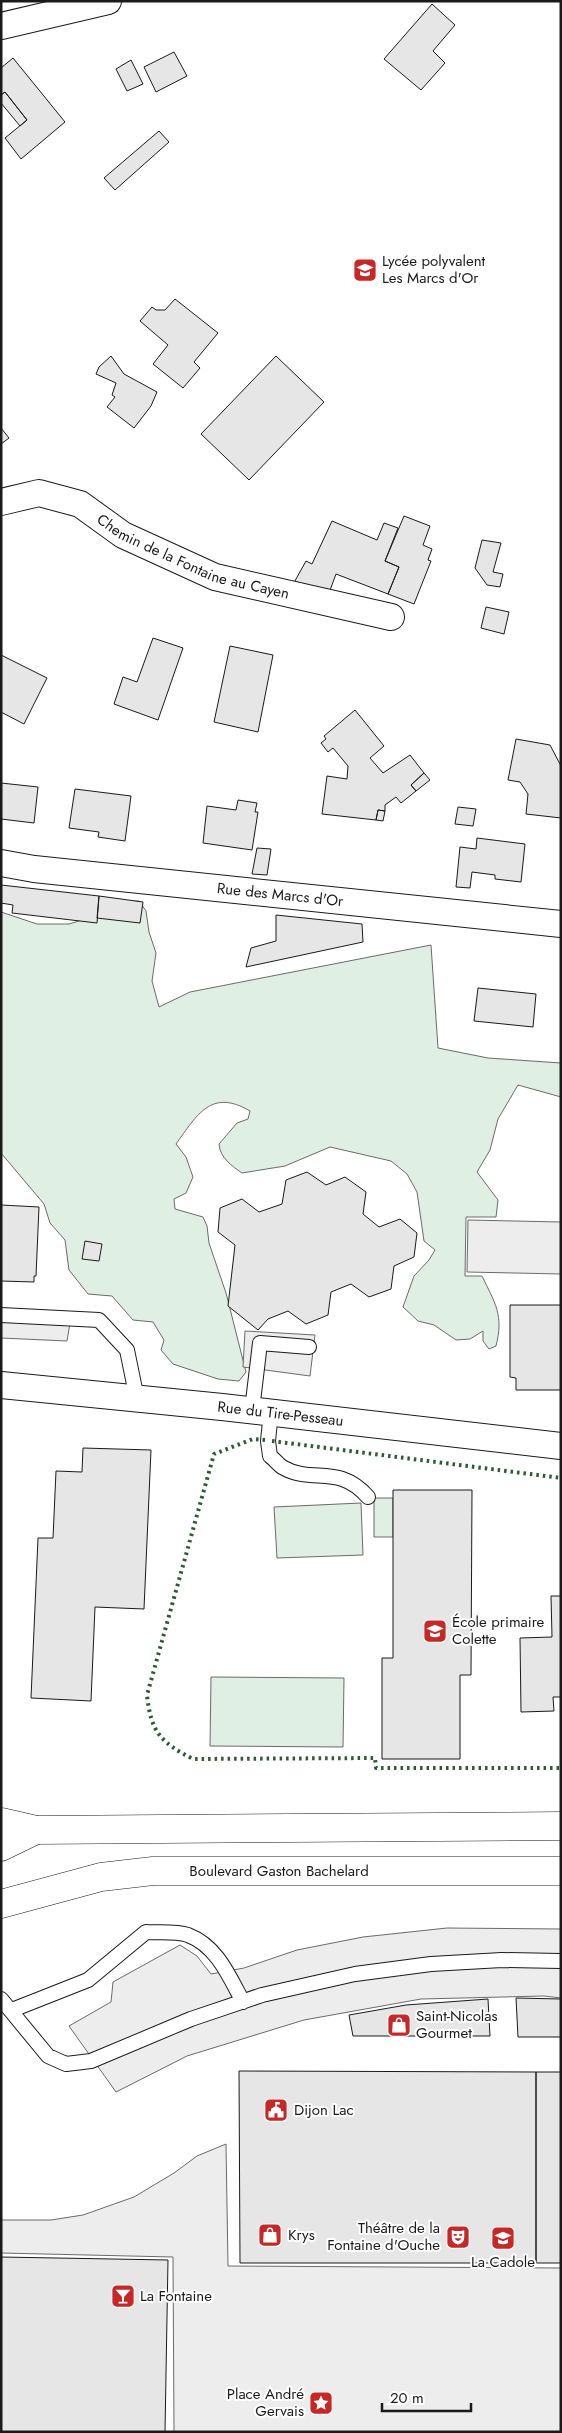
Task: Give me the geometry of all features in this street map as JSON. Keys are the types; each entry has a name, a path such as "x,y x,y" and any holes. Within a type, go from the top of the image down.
{"street":[{"path":"1,26 108,1"},
{"name":"Chemin de la Fontaine au Cayen","path":"1,502 40,493 80,504 123,535 215,576 391,617"},
{"name":"Rue des Marcs d'Or","path":"1,863 34,870 561,924"},
{"name":"Rue du Tire-Pesseau","path":"1,1385 261,1411 561,1446"},
{"path":"1,1822 36,1830 561,1826"},
{"path":"1,1846 36,1830"},
{"name":"Boulevard Gaston Bachelard","path":"1,1904 102,1877 153,1871 561,1871"}],"lane":[{"path":"1,1315 99,1320 127,1350 137,1399"},
{"path":"309,1346 260,1343 261,1411 270,1456 282,1467 302,1473 348,1479 368,1497"},
{"path":"12,2010 88,1980 146,1932 187,1935 205,1944 220,1960 243,2002"},
{"path":"1,1999 48,2056 66,2064 91,2061 191,2019 243,2002 355,1974 431,1964 502,1960 561,1961"}],"green space":[{"path":"139,901 146,911 149,932 156,953 152,981 159,1007 190,992 431,945 438,1048 488,1058 561,1063 561,1097 518,1085 498,1119 490,1150 477,1172 498,1200 496,1217 466,1217 465,1276 482,1276 491,1294 499,1317 496,1346 489,1349 483,1341 483,1331 470,1339 456,1340 434,1325 418,1321 403,1307 414,1276 429,1260 435,1250 424,1241 417,1192 407,1174 391,1161 330,1147 285,1166 242,1173 224,1157 219,1144 237,1123 248,1119 250,1111 225,1102 206,1108 191,1123 176,1144 186,1157 193,1177 186,1193 174,1199 175,1209 203,1217 207,1226 209,1243 226,1293 246,1372 239,1381 218,1379 173,1364 161,1350 164,1340 153,1322 133,1320 112,1296 88,1294 69,1270 65,1240 50,1223 44,1204 1,1153 1,912 37,924 69,924 95,916 115,902"},
{"path":"374,1498 393,1498 393,1537 374,1537"},
{"path":"361,1503 363,1555 277,1558 274,1507"},
{"path":"211,1677 344,1678 343,1747 210,1746"}],"shaded area":[{"path":"468,1220 561,1222 561,1274 467,1272"},
{"path":"1,1318 70,1323 67,1341 1,1338"},
{"path":"245,1331 315,1335 310,1376 243,1367"},
{"path":"447,1928 561,1929 561,1998 544,1996 421,1999 304,2020 187,2056 116,2092 69,2026 111,2002 113,1982 180,1945 197,1956 211,1974 244,1968 297,1950 363,1937"},
{"path":"226,2144 228,2266 561,2268 561,2432 174,2432 173,2257 1,2253 1,2220 51,2220 83,2215 134,2197 174,2173 197,2156"}],"building":[{"path":"432,4 455,25 433,51 445,63 421,90 384,59"},
{"path":"174,52 187,76 156,92 144,67"},
{"path":"13,58 65,122 21,159 5,138 27,120 5,92 1,95 1,68"},
{"path":"131,60 143,84 127,91 116,69"},
{"path":"5,92 27,120 20,126 1,103 1,95"},
{"path":"159,131 169,142 115,190 104,178"},
{"path":"175,299 218,333 194,362 200,368 183,388 153,364 168,345 140,321 152,307 156,310 165,310"},
{"path":"111,356 124,374 157,392 151,406 134,428 107,407 115,397 112,395 116,383 96,374 99,367"},
{"path":"276,356 324,402 249,480 201,434"},
{"path":"1,428 9,438 1,444"},
{"path":"404,516 430,526 423,545 432,549 428,560 431,561 414,604 388,594 399,567 385,561"},
{"path":"332,521 377,540 384,523 398,528 385,561 399,567 388,594 336,574 329,593 291,588 306,561 312,564"},
{"path":"482,540 501,543 493,572 503,574 500,587 487,585 475,568"},
{"path":"486,607 509,612 504,634 481,628"},
{"path":"153,638 183,648 158,720 114,704 123,677 137,682"},
{"path":"230,646 273,655 258,732 214,722"},
{"path":"1,655 47,678 24,724 1,712"},
{"path":"355,710 384,746 370,758 383,773 410,755 424,773 411,785 416,791 401,803 396,797 385,805 385,811 378,810 376,820 322,814 327,776 347,779 348,766 333,748 328,752 321,743 326,739 324,736"},
{"path":"516,739 550,745 561,766 561,818 526,814 528,794 520,782 508,780"},
{"path":"424,773 430,780 416,791 411,785"},
{"path":"1,783 38,787 34,823 1,819"},
{"path":"75,789 131,796 125,841 98,837 99,832 69,828"},
{"path":"238,800 257,803 255,812 258,812 252,850 203,843 207,806 236,810"},
{"path":"458,807 476,809 473,826 455,824"},
{"path":"378,810 385,811 383,821 376,820"},
{"path":"477,838 525,844 521,882 495,879 495,875 472,872 470,888 456,887 460,847 476,849"},
{"path":"257,848 271,849 267,875 252,874"},
{"path":"1,885 99,896 97,923 12,913 13,905 1,903"},
{"path":"99,896 143,902 140,923 97,918"},
{"path":"276,915 362,924 363,942 246,967 251,948 276,941"},
{"path":"478,988 536,994 533,1027 474,1021"},
{"path":"307,1172 326,1185 345,1177 366,1192 363,1214 379,1227 400,1219 417,1233 414,1257 394,1266 391,1289 369,1297 351,1284 331,1292 328,1315 306,1324 288,1311 268,1319 258,1330 228,1306 235,1245 218,1232 220,1208 242,1199 259,1212 282,1204 286,1180"},
{"path":"1,1205 39,1207 36,1276 34,1276 34,1282 1,1281"},
{"path":"85,1241 102,1244 99,1261 82,1259"},
{"path":"510,1305 561,1305 561,1390 516,1390 516,1378 510,1377"},
{"path":"83,1448 151,1450 144,1609 95,1607 91,1701 31,1698 38,1538 53,1538 56,1471 82,1472"},
{"path":"393,1490 472,1490 471,1675 460,1675 460,1759 382,1759 382,1658 393,1658"},
{"path":"551,1596 561,1596 561,1697 553,1697 554,1711 521,1712 520,1638 552,1637"},
{"path":"516,1998 561,1999 561,2037 518,2037"},
{"path":"488,1999 490,2036 353,2036 349,2015 406,2005"},
{"path":"239,2071 536,2072 536,2263 240,2263"},
{"path":"536,2072 561,2072 561,2263 536,2263"},
{"path":"1,2257 168,2260 165,2432 1,2432"}],"hedge":[{"path":"265,1440 253,1439 214,1454 147,1695 151,1718 165,1741 193,1759 375,1758 376,1768 561,1768"},
{"path":"272,1441 561,1478"}],"place":[{"name":"Lycée polyvalent Les Marcs d'Or","path":"365,270"},
{"name":"École primaire Colette","path":"435,1631"},
{"name":"Saint-Nicolas Gourmet","path":"399,2025"},
{"name":"Dijon Lac","path":"276,2110"},
{"name":"Krys","path":"270,2235"},
{"name":"Théâtre de la Fontaine d'Ouche","path":"458,2237"},
{"name":"La Cadole","path":"503,2238"},
{"name":"La Fontaine","path":"123,2296"},
{"name":"Place André Gervais","path":"321,2403"}]}
